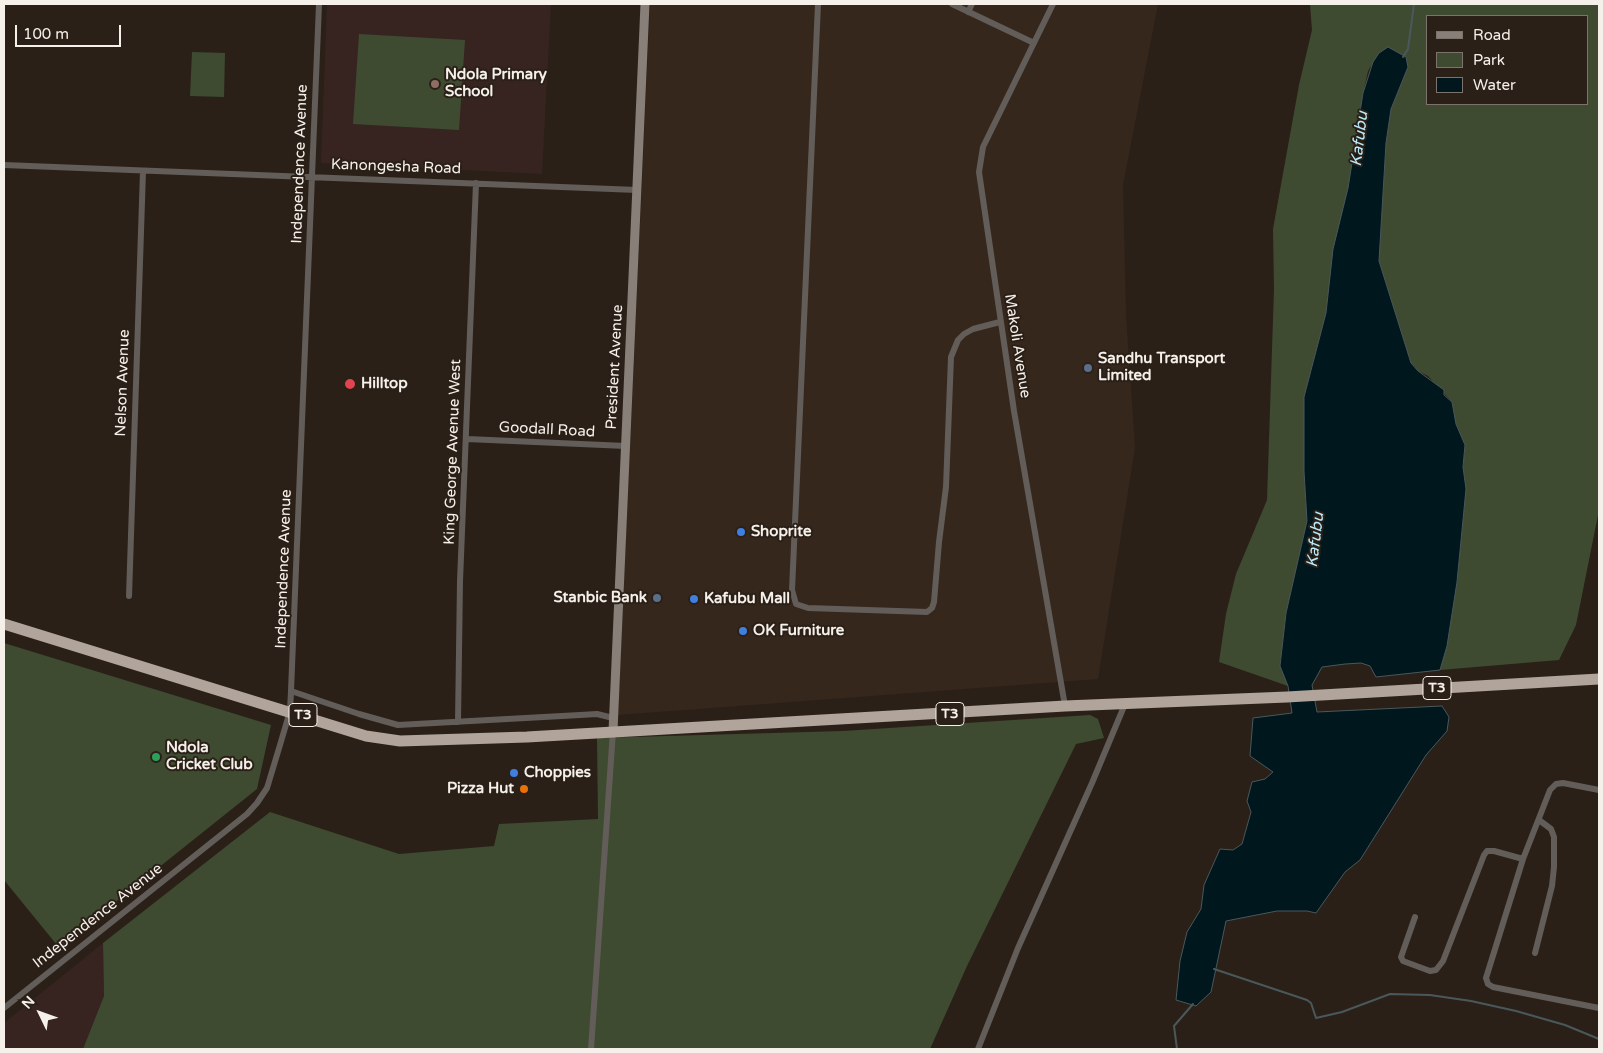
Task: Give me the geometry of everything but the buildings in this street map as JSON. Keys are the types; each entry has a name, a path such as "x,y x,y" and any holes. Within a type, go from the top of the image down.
{"highway":[{"name":"T3","path":"4,624 366,736 400,741 882,718 1065,706 1315,696 1599,679"}],"main road":[{"name":"President Avenue","path":"613,731 645,4"}],"street":[{"name":"Independence Avenue","path":"4,1008 257,803 267,788 290,711 320,4"},
{"path":"818,4 792,581 792,590 796,604 808,608 927,612 932,608 946,487 951,357 958,340 964,334 973,329 1000,322"},
{"path":"952,4 1034,43"},
{"path":"968,12 972,4"},
{"name":"Makoli Avenue","path":"1053,4 983,148 978,172 1000,322 1065,706"},
{"name":"Kanongesha Road","path":"4,165 476,182 637,190"},
{"name":"Nelson Avenue","path":"128,596 143,171"},
{"name":"King George Avenue West","path":"458,722 460,581 476,182"},
{"name":"Goodall Road","path":"466,439 626,446"},
{"path":"291,691 398,725 597,714 613,718"},
{"path":"978,1049 1018,948 1092,783 1125,704"},
{"path":"591,1049 613,731"},
{"path":"1599,790 1563,782 1556,784 1550,790 1523,859 1486,978 1488,984 1493,987 1599,1008"},
{"path":"1535,953 1552,886 1554,867 1554,837 1551,829 1539,820"},
{"path":"1415,917 1401,956 1403,961 1430,971 1436,970 1443,961 1487,851 1494,851 1523,859"}],"shaded area":[{"name":"Ndola Primary School","path":"327,4 551,4 542,174 321,163"},
{"path":"650,4 1158,4 1123,185 1126,315 1135,448 1098,679 618,715"},
{"path":"103,943 104,996 83,1049 4,1049 4,1023"}],"green space":[{"path":"1310,4 1599,4 1599,510 1576,625 1559,660 1440,670 1447,646 1457,582 1466,489 1463,467 1465,445 1456,424 1452,402 1428,376 1418,371 1411,363 1379,261 1386,143 1391,109 1408,67 1379,53 1368,71 1363,93 1348,188 1331,271 1326,313 1304,397 1304,471 1307,521 1286,613 1280,665 1288,686 1219,662 1226,614 1236,574 1267,500 1274,289 1273,229 1299,85 1312,30"},
{"path":"359,34 465,40 459,130 353,124"},
{"path":"192,52 225,53 224,97 190,96"},
{"name":"Ndola Cricket Club","path":"4,643 271,725 257,789 118,900 61,950 4,880"},
{"path":"1090,715 1098,719 1104,738 1076,744 967,966 930,1049 83,1049 104,996 103,943 270,812 399,854 494,846 499,824 598,819 597,738 843,731"}],"water":[{"path":"1388,47 1406,57 1408,67 1391,109 1386,143 1379,261 1411,363 1418,371 1444,390 1444,395 1452,402 1456,424 1465,445 1463,467 1466,489 1457,582 1447,646 1440,670 1376,677 1370,666 1361,663 1345,664 1322,667 1312,685 1317,712 1442,706 1449,717 1447,731 1426,755 1360,860 1345,872 1316,913 1307,911 1277,911 1226,921 1211,992 1196,1006 1176,1000 1180,961 1187,932 1201,909 1204,885 1220,849 1233,850 1242,844 1251,812 1247,801 1252,782 1265,779 1273,772 1250,756 1253,718 1292,713 1288,686 1280,666 1286,613 1307,521 1304,471 1304,397 1326,313 1333,249 1348,188 1363,93 1373,62 1379,53"}],"waterway":[{"name":"Kafubu","path":"1403,57 1408,49 1414,4"},
{"path":"1214,969 1307,1000 1311,1003 1316,1018 1342,1012 1390,994 1430,995 1471,1001 1516,1011 1565,1025 1599,1039"},
{"name":"Kafubu","path":"1177,1049 1174,1026 1193,1004"}],"place":[{"name":"Ndola Primary School","path":"435,84"},
{"name":"Sandhu Transport Limited","path":"1088,368"},
{"name":"Hilltop","path":"350,384"},
{"name":"Shoprite","path":"741,532"},
{"name":"Stanbic Bank","path":"657,598"},
{"name":"Kafubu Mall","path":"694,599"},
{"name":"OK Furniture","path":"743,631"},
{"name":"Ndola Cricket Club","path":"156,757"},
{"name":"Choppies","path":"514,773"},
{"name":"Pizza Hut","path":"524,789"}]}
